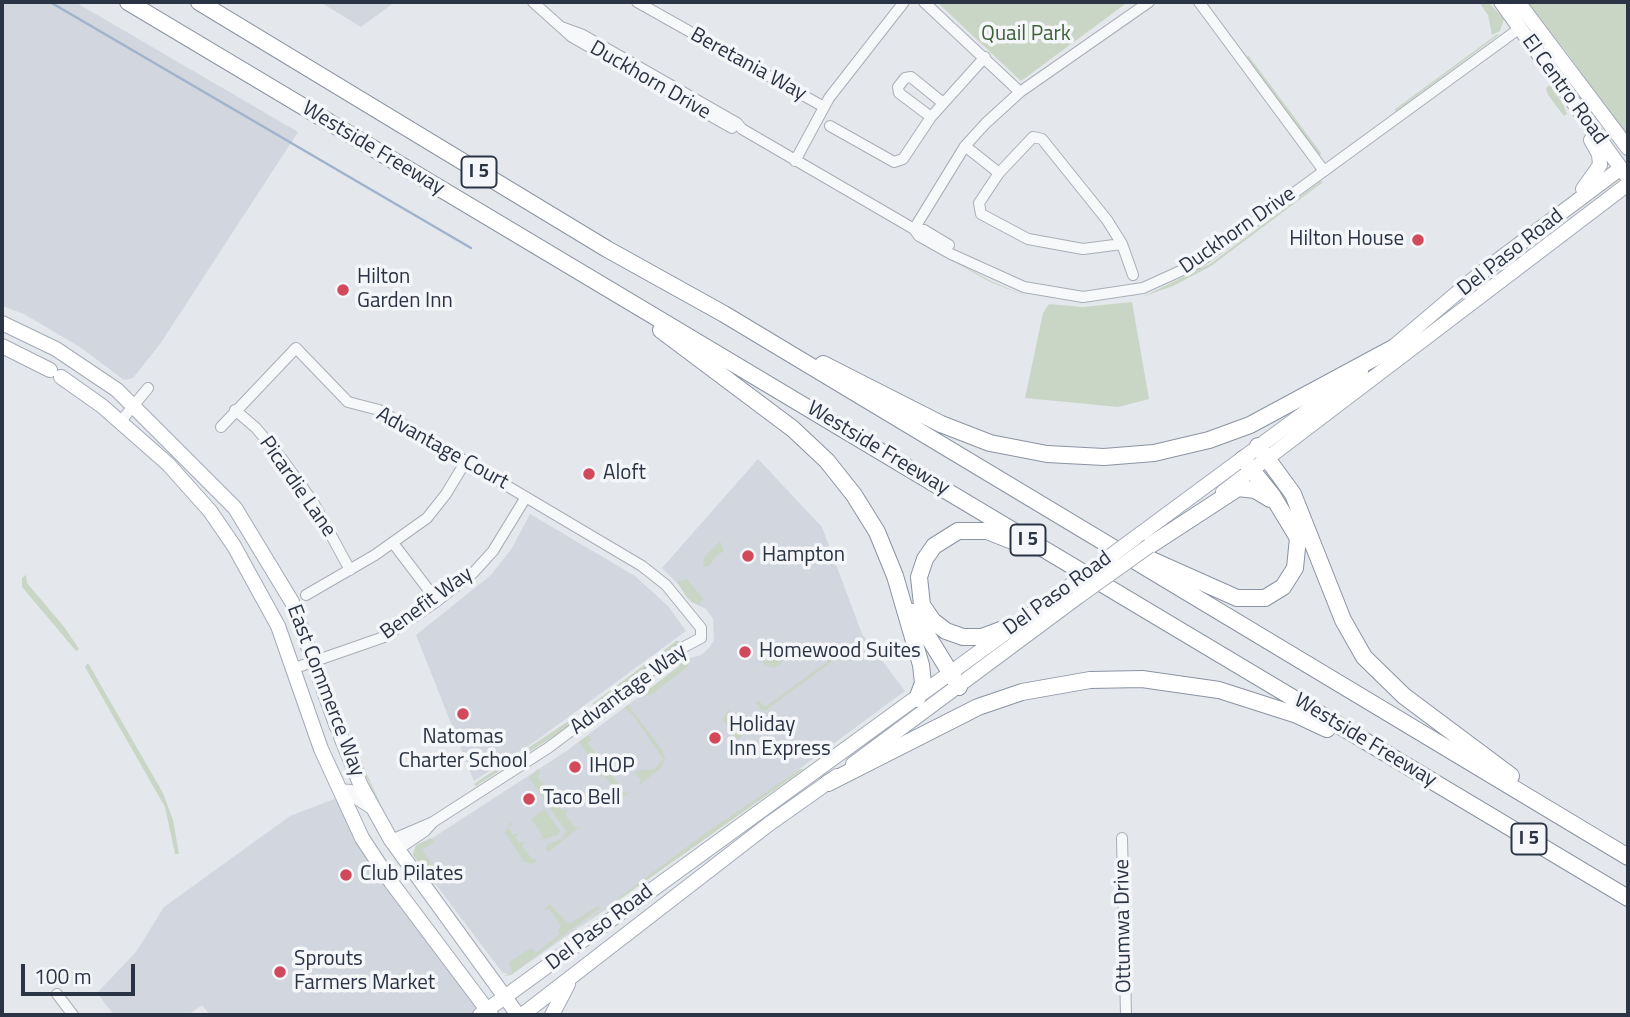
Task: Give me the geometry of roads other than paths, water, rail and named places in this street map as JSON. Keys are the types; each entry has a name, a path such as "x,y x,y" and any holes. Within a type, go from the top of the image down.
{"highway":[{"name":"Westside Freeway","path":"125,2 1628,898"},
{"name":"Westside Freeway","path":"199,2 607,249 724,314 1628,857"},
{"path":"634,304 665,333 793,429 827,461 865,511 895,576 954,681"},
{"path":"724,314 965,434 1018,449 1078,457 1154,453 1209,440 1250,425 1393,348"},
{"path":"1262,453 1299,506 1343,620 1364,657 1390,684 1505,770 1536,800"},
{"path":"1073,524 1226,596 1254,600 1269,597 1283,587 1298,557 1298,538 1247,465"},
{"path":"1142,542 1238,488 1255,490 1279,508"},
{"path":"1014,625 971,638 946,631 933,621 922,605 918,587 921,568 934,546 950,535 978,529 1070,565"},
{"path":"895,576 921,665 923,684 917,699"},
{"path":"828,783 951,719 1000,699 1056,684 1116,678 1168,681 1242,695 1297,715 1422,775"}],"main road":[{"name":"El Centro Road","path":"1501,2 1572,101 1626,169"},
{"name":"El Centro Road","path":"1518,2 1628,148"},
{"path":"1520,28 1529,30 1548,53 1564,64"},
{"path":"1560,213 1592,179 1600,162 1597,149 1579,124 1572,101"},
{"name":"Del Paso Road","path":"520,1015 571,979 769,824 828,783 954,681 1247,465 1478,276 1560,213 1626,169"},
{"name":"Del Paso Road","path":"1262,453 1628,184"},
{"name":"East Commerce Way","path":"2,323 83,366 133,405 235,508 292,602 316,662 339,732 373,810 394,846 520,1015"},
{"name":"East Commerce Way","path":"2,346 55,374 121,421 168,464 222,529 267,603 295,668 321,750 338,789 379,865 486,1014"},
{"name":"Del Paso Road","path":"486,1014 917,699 954,681 1014,625 1073,592"},
{"path":"552,1015 571,979"}],"street":[{"name":"Duckhorn Drive","path":"533,2 561,27 583,35 737,123 742,129 795,161 914,229 925,230 976,266 1024,287 1068,296 1106,296 1143,288 1198,263 1520,28"},
{"name":"Beretania Way","path":"637,2 824,107"},
{"path":"795,161 824,107 904,2"},
{"path":"924,2 1020,92"},
{"path":"1109,28 1140,2"},
{"path":"914,229 965,146 1020,92 1149,2"},
{"path":"1199,2 1324,171"},
{"path":"830,126 894,162 903,159 930,117 985,57"},
{"path":"930,117 900,93 898,87 905,78 911,77 943,103"},
{"path":"1122,244 1102,249 1059,247 1028,239 981,214 979,203 999,173 1033,136 1041,139 1048,143 1122,244 1133,275"},
{"path":"965,146 999,173"},
{"name":"Advantage Court","path":"235,410 296,348 348,402 379,410 526,497"},
{"path":"121,421 148,388"},
{"path":"221,428 235,410"},
{"name":"Picardie Lane","path":"235,410 256,428 313,502 350,570"},
{"path":"306,595 393,543 435,509 466,461"},
{"name":"Benefit Way","path":"295,668 384,638 437,601 474,572 493,551 526,497"},
{"name":"Advantage Way","path":"394,846 425,831 433,822 548,748 680,649 701,638 701,628 671,590 651,572 526,497"},
{"path":"393,543 437,601"},
{"path":"338,789 351,790 356,799 373,810"},
{"name":"Ottumwa Drive","path":"1122,838 1126,1015"},
{"path":"57,995 73,1015"}],"waterway":[{"path":"50,2 471,248"}],"place":[{"name":"Hilton House","path":"1418,240"},
{"name":"Hilton Garden Inn","path":"343,290"},
{"name":"Aloft","path":"589,474"},
{"name":"Hampton","path":"748,556"},
{"name":"Homewood Suites","path":"745,652"},
{"name":"Natomas Charter School","path":"463,714"},
{"name":"Holiday Inn Express","path":"715,738"},
{"name":"IHOP","path":"575,767"},
{"name":"Taco Bell","path":"529,799"},
{"name":"Club Pilates","path":"346,875"},
{"name":"Sprouts Farmers Market","path":"280,972"}],"park label":[{"name":"Quail Park","path":"1026,35"}]}
